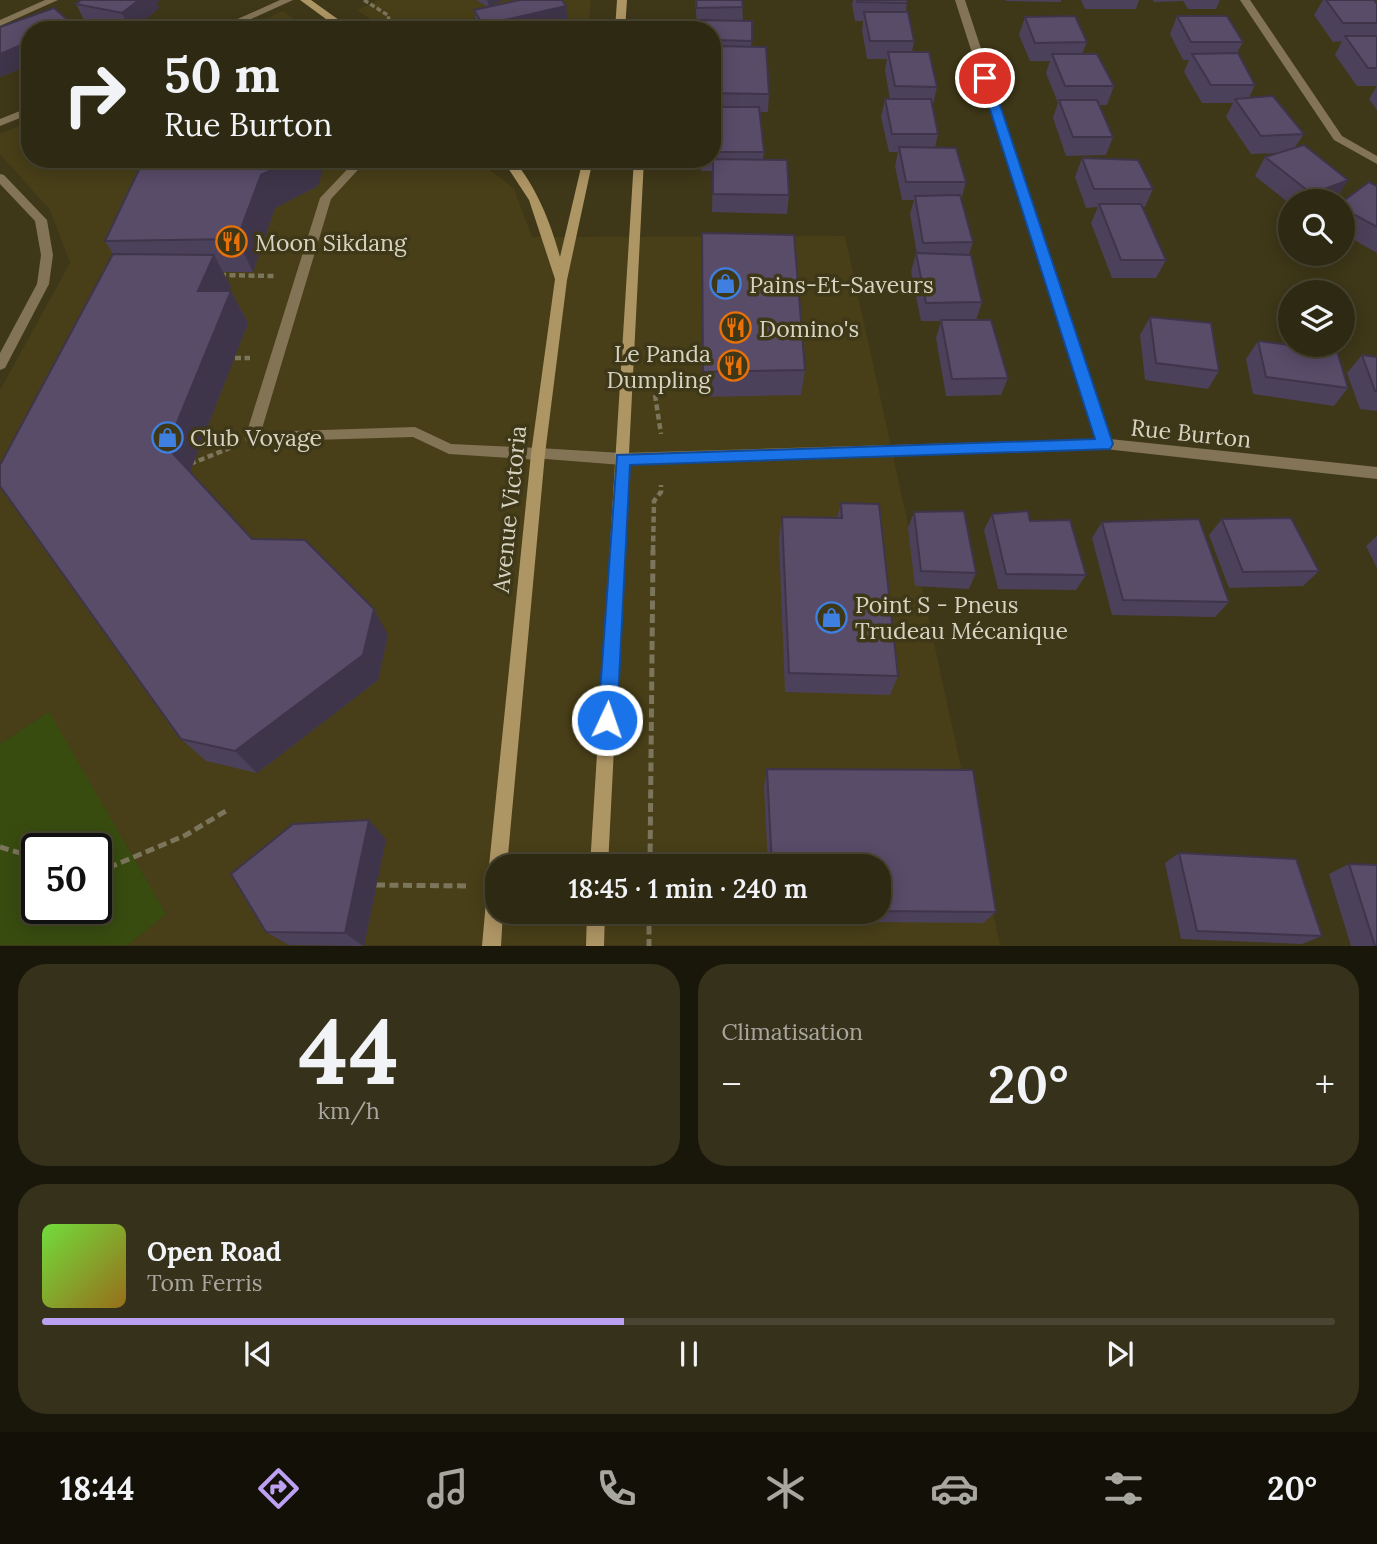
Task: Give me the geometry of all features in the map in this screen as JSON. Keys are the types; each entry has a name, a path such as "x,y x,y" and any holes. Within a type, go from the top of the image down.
{"main road":[{"path":"305,0 335,21"},
{"path":"621,21 622,0"},
{"path":"516,168 524,177 542,211 561,280"},
{"name":"Avenue Victoria","path":"499,854 538,454 561,280 586,168"},
{"path":"600,854 638,168"},
{"path":"491,946 493,924"},
{"path":"595,946 596,924"}],"street":[{"path":"0,23 53,0"},
{"path":"239,21 288,0"},
{"path":"960,0 1105,444"},
{"path":"1245,0 1338,138 1377,160"},
{"path":"0,123 21,114"},
{"path":"252,438 326,198 354,168"},
{"path":"0,177 41,220 47,255 43,284 0,365"},
{"name":"Rue Burton","path":"252,438 415,432 449,449 622,459 1105,444 1377,474"}],"path":[{"path":"364,0 388,16 387,21"},
{"path":"218,275 301,276"},
{"path":"180,464 193,464 252,438"},
{"path":"650,854 654,501 661,492 661,487"},
{"path":"112,866 186,835 229,809"},
{"path":"0,847 21,853"},
{"path":"376,885 485,887"},
{"path":"649,924 649,946"}],"shaded area":[{"path":"378,0 591,0 589,21 374,21 357,10"},
{"path":"283,11 296,21 260,21"},
{"path":"21,125 21,168 487,168 514,189 532,237 845,236 1000,945 128,945 166,914 48,713 0,744 0,390 70,263 50,210 0,154 0,134"}],"green space":[{"path":"49,712 166,914 128,945 0,945 0,744"}],"building":[{"path":"81,0 139,0 122,13 76,4"},
{"path":"520,0 562,0 566,6 500,21 481,21 474,10"},
{"path":"696,0 742,0 743,7 697,8"},
{"path":"907,0 907,3 857,2"},
{"path":"1326,0 1374,0 1377,4 1377,23 1343,23"},
{"path":"54,8 69,21 21,21 21,45 0,54 0,27"},
{"path":"864,12 908,12 914,41 870,41"},
{"path":"1075,16 1087,42 1035,43 1025,17"},
{"path":"1177,16 1227,16 1243,42 1191,42"},
{"path":"697,20 752,21 752,41 721,40 721,21"},
{"path":"1345,36 1377,36 1377,68 1368,68"},
{"path":"721,46 766,47 769,94 721,93"},
{"path":"888,52 929,52 937,87 895,86"},
{"path":"1238,53 1255,85 1211,85 1192,54"},
{"path":"1052,54 1097,54 1114,86 1065,86"},
{"path":"1273,96 1304,134 1261,136 1235,99"},
{"path":"885,99 931,99 938,134 892,134"},
{"path":"1059,100 1097,100 1113,137 1073,137"},
{"path":"721,107 759,107 764,152 721,152"},
{"path":"1304,145 1348,180 1325,189 1306,189 1265,157"},
{"path":"899,147 956,148 966,182 906,182"},
{"path":"1082,158 1138,160 1153,189 1094,189"},
{"path":"721,159 787,160 789,195 713,194 713,168 721,168"},
{"path":"140,168 275,168 261,175 237,239 105,241"},
{"path":"1369,182 1377,186 1377,227 1355,215 1355,192"},
{"path":"960,195 973,242 923,243 915,196"},
{"path":"1099,204 1141,204 1166,260 1121,260"},
{"path":"702,233 794,235 805,370 703,372"},
{"path":"916,253 971,255 982,302 926,303"},
{"path":"113,254 214,255 198,291 231,291 167,447 252,539 305,540 374,609 363,655 235,751 181,739 0,486 0,465"},
{"path":"1150,317 1211,323 1219,371 1156,363"},
{"path":"941,320 991,320 1008,378 952,379"},
{"path":"1258,341 1278,344 1278,357 1339,357 1348,388 1266,377"},
{"path":"1362,355 1377,357 1377,391 1375,391"},
{"name":"Point S - Pneus Trudeau Mécanique","path":"841,503 879,504 898,676 789,673 782,517 842,518"},
{"path":"964,511 976,573 921,571 914,512"},
{"path":"1028,511 1030,521 1070,520 1086,575 1006,574 992,514"},
{"path":"1291,518 1319,571 1243,572 1222,519"},
{"path":"1199,519 1229,602 1123,600 1102,522"},
{"path":"767,769 973,770 996,912 891,911 891,854 771,854"},
{"path":"369,820 345,933 266,932 231,874 293,824"},
{"path":"1179,853 1296,859 1322,936 1197,931"},
{"path":"1349,864 1377,865 1377,946 1375,946"}],"place":[{"name":"Moon Sikdang","path":"232,242"},
{"name":"Pains-Et-Saveurs","path":"726,284"},
{"name":"Domino's","path":"736,328"},
{"name":"Le Panda Dumpling","path":"734,366"},
{"name":"Club Voyage","path":"167,437"},
{"name":"Point S - Pneus Trudeau Mécanique","path":"832,617"}],"route":[{"path":"607,720 622,459 1105,444 985,78"}]}
